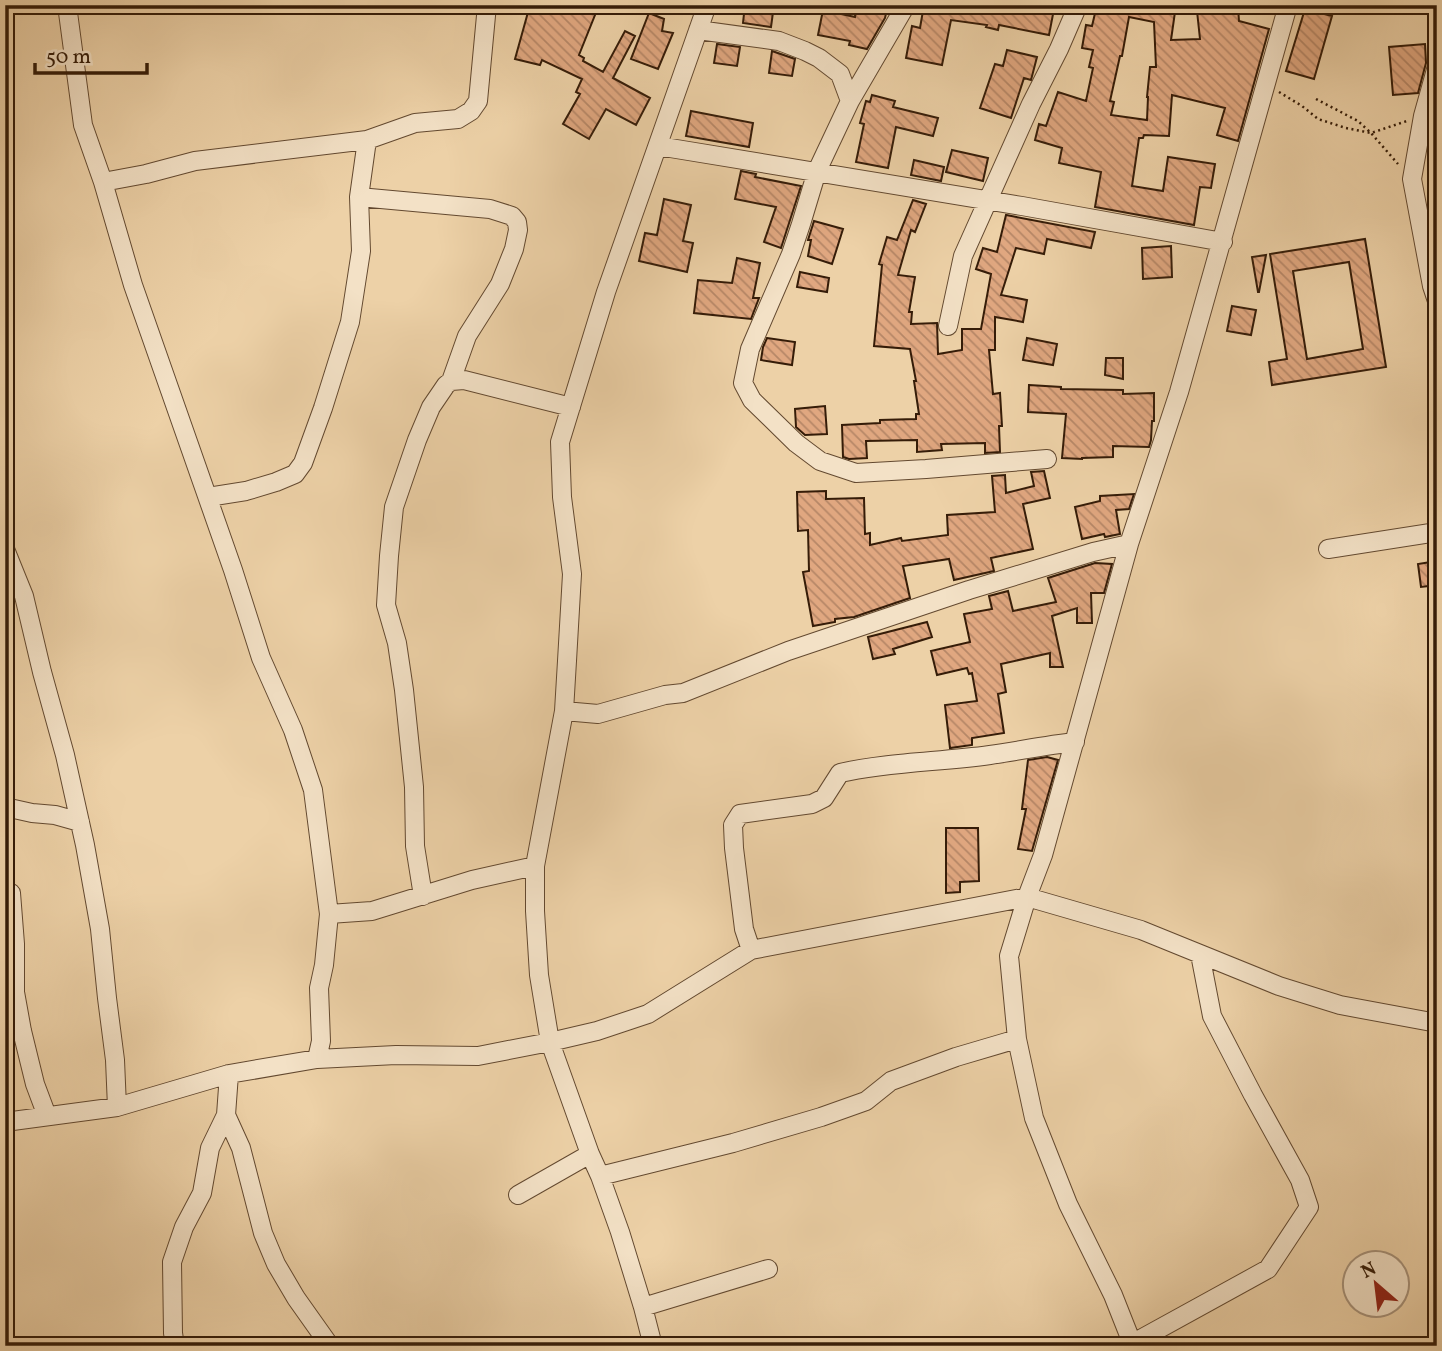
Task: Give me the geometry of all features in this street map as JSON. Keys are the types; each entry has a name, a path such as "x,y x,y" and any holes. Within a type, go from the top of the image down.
{"street":[{"path":"67,5 83,125 133,285 208,497 261,658 293,730 313,790 329,914 319,988 321,1041 317,1059"},
{"path":"103,182 238,154 367,140 415,122 458,119 471,111 478,101 487,5"},
{"path":"653,1346 620,1232 550,1042 539,975 535,866 564,710 572,574 562,497 560,442 606,292 707,5"},
{"path":"906,5 850,101 817,171 802,224 750,349 743,383 752,400 796,443 820,461 856,473 1047,459"},
{"path":"947,326 963,256 1078,5"},
{"path":"1200,954 1212,1016 1300,1180 1309,1207 1268,1269 1130,1344 1113,1295 1068,1204 1034,1118 1017,1039 1009,956 1043,855 1129,544 1179,392 1288,5"},
{"path":"698,30 779,41 806,51 839,74 850,101"},
{"path":"1437,66 1423,116 1412,179 1437,301"},
{"path":"208,497 246,491 276,482 295,474 303,463 350,322 361,251 359,197 367,140"},
{"path":"658,146 1223,242"},
{"path":"359,197 490,209 512,216 517,222 518,230 500,284 467,336 451,381 431,407 394,507 386,605 397,643 404,690 414,787 415,846 423,896"},
{"path":"451,381 464,380 571,407"},
{"path":"1328,549 1437,532"},
{"path":"564,710 598,714 665,695 683,693 788,651 1093,552 1129,544"},
{"path":"5,549 24,596 80,822 100,929 115,1060 117,1107"},
{"path":"751,950 744,929 734,848 733,825 740,814 812,804 824,798 840,773 865,767 990,755 1075,742"},
{"path":"5,807 80,822"},
{"path":"329,914 372,911 472,880 535,866"},
{"path":"10,893 15,944 15,992 35,1083 47,1116"},
{"path":"9,1125 47,1116 117,1107 229,1074 317,1059 396,1055 478,1056 550,1042 597,1031 648,1014 751,950 1027,897 1141,930 1279,986 1340,1005 1437,1023"},
{"path":"600,1176 733,1143 821,1117 866,1101 891,1081 956,1057 1017,1039"},
{"path":"175,1346 172,1262 184,1227 202,1193 210,1148 226,1115 229,1074"},
{"path":"226,1115 241,1148 263,1233 276,1264 330,1346"},
{"path":"518,1195 590,1154"},
{"path":"643,1307 768,1269"}],"path":[{"path":"1266,85 1302,106 1318,120 1371,133 1423,116"},
{"path":"1316,99 1358,121 1412,179"}],"building":[{"path":"530,5 599,5 579,55 584,58 583,61 603,72 625,31 635,36 613,78 650,98 636,125 606,109 589,139 563,124 580,94 576,92 582,79 542,60 540,65 515,59"},
{"path":"745,5 774,5 771,27 743,23"},
{"path":"857,5 888,5 885,18 867,49 849,45 850,41 818,35 823,10 855,17"},
{"path":"924,5 1035,5 1054,9 1049,35 999,25 998,30 986,27 987,25 951,20 942,65 906,58 912,26 920,28"},
{"path":"1097,5 1140,5 1154,8 1154,5 1176,5 1171,40 1200,39 1197,11 1238,7 1239,21 1269,29 1238,141 1217,135 1225,108 1172,95 1169,136 1144,135 1139,138 1132,186 1163,191 1168,157 1215,164 1211,188 1200,187 1194,225 1095,207 1101,172 1059,163 1062,148 1035,140 1039,124 1046,126 1058,92 1086,101 1093,68 1089,67 1093,50 1082,48 1086,25 1092,26","holes":["1129,17 1154,22 1156,67 1150,67 1147,120 1111,115 1114,102 1110,101"]},
{"path":"1305,9 1332,16 1314,79 1286,71"},
{"path":"649,13 664,19 662,31 673,33 658,69 631,59"},
{"path":"717,44 740,47 737,66 714,63"},
{"path":"1425,44 1426,63 1418,93 1393,95 1389,47"},
{"path":"1007,50 1037,57 1031,80 1024,78 1011,118 980,108 995,64 1003,66"},
{"path":"772,51 795,59 792,76 769,73"},
{"path":"872,95 895,101 893,107 938,118 933,136 896,127 888,168 856,162 864,124 860,123 866,101 870,102"},
{"path":"691,111 753,123 749,147 686,136"},
{"path":"952,150 988,158 983,181 946,172"},
{"path":"914,160 944,167 941,181 911,175"},
{"path":"741,171 756,174 755,177 801,186 781,248 764,242 776,207 735,199"},
{"path":"664,199 691,205 683,241 693,243 687,272 639,261 645,233 657,235"},
{"path":"913,200 926,204 915,232 911,230 898,275 915,277 909,312 912,312 911,324 937,323 938,354 962,350 962,329 981,329 991,274 976,269 983,248 997,252 1006,215 1095,232 1091,248 1047,239 1044,254 1016,248 1001,295 1027,300 1023,322 995,317 995,350 989,350 993,394 1000,393 1000,452 985,453 985,443 941,444 942,450 917,452 917,440 866,441 867,458 849,459 843,457 842,425 916,419 916,414 919,414 910,349 874,346 882,265 879,264 887,237 897,240"},
{"path":"814,221 843,229 832,264 808,256 811,240 808,240"},
{"path":"1365,239 1386,367 1272,385 1269,362 1287,359 1270,254","holes":["1349,262 1363,349 1307,359 1293,271"]},
{"path":"1171,246 1172,277 1143,279 1142,248"},
{"path":"1266,255 1259,292 1258,292 1252,257"},
{"path":"737,258 760,263 753,298 759,298 751,319 694,313 698,280 732,283"},
{"path":"800,272 829,278 827,292 797,287"},
{"path":"1232,306 1256,310 1251,335 1227,331"},
{"path":"767,338 795,342 792,365 761,360"},
{"path":"1027,338 1057,344 1053,365 1023,360"},
{"path":"1106,358 1123,358 1123,379 1105,375"},
{"path":"1029,385 1061,389 1123,390 1123,394 1154,393 1154,421 1149,447 1113,446 1113,457 1062,458 1066,414 1028,412"},
{"path":"825,406 827,434 805,435 796,427 795,409"},
{"path":"1044,471 1050,498 1023,504 1033,549 991,558 994,571 954,580 949,559 903,566 910,598 854,617 835,619 835,622 813,626 803,572 809,571 808,530 798,531 797,492 826,491 826,499 864,498 865,534 870,533 870,545 901,538 902,541 948,535 947,515 995,512 992,476 1005,475 1006,493 1034,486 1031,472"},
{"path":"1134,494 1129,509 1116,510 1120,534 1082,539 1075,507 1100,501 1100,496"},
{"path":"1437,561 1437,585 1421,587 1418,564"},
{"path":"1095,563 1112,564 1104,593 1091,593 1092,623 1077,623 1077,608 1052,616 1063,667 1050,667 1050,653 1001,664 1006,692 998,694 1004,733 972,738 972,745 950,748 945,705 977,701 972,673 969,674 967,668 937,675 931,651 970,642 964,614 992,609 989,596 1008,591 1013,611 1056,602 1048,578"},
{"path":"927,622 932,637 893,649 895,654 873,659 868,637"},
{"path":"1047,757 1058,760 1032,851 1018,849 1026,809 1022,809 1028,760"},
{"path":"946,828 978,828 979,881 960,882 960,892 946,893"}]}
